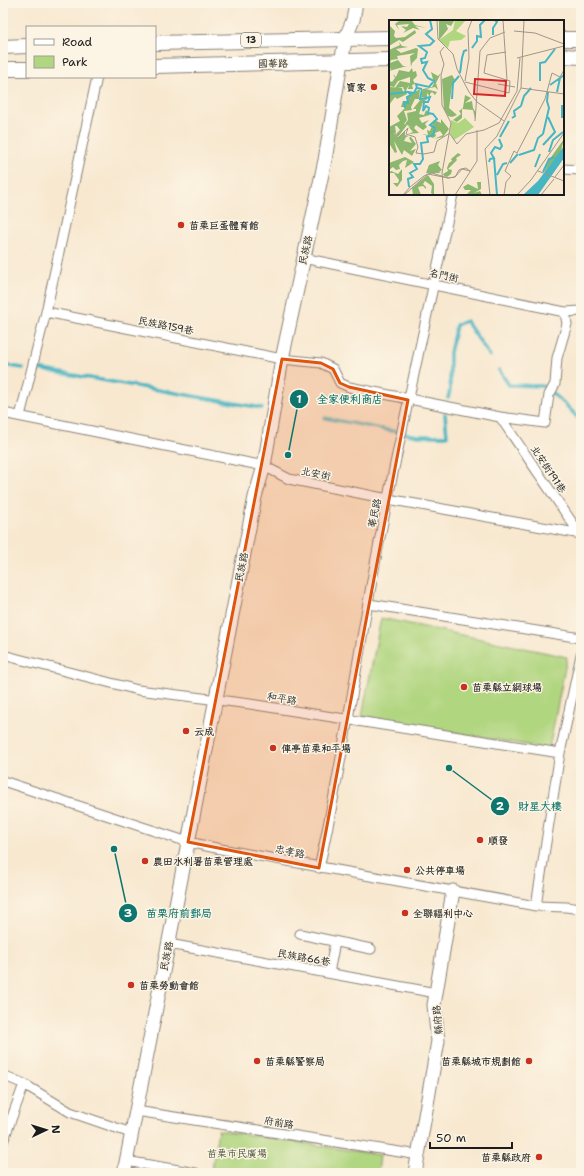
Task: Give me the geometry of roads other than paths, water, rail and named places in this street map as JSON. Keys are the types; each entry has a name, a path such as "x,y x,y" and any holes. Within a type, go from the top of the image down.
{"main road":[{"name":"13","path":"156,43 389,38"},
{"path":"564,39 581,39"},
{"path":"3,47 26,46"},
{"path":"564,56 581,56"},
{"name":"國華路","path":"156,66 389,60"},
{"path":"3,69 26,69"}],"street":[{"name":"民族路","path":"125,1167 255,497 264,466 282,359 303,258 326,160 341,62 346,38 353,20 356,3"},
{"path":"20,416 46,312 97,78"},
{"path":"564,169 581,170"},
{"name":"華民路","path":"319,868 326,838 388,499 453,195"},
{"name":"名門街","path":"303,258 565,312 581,311"},
{"name":"民族路159巷","path":"46,312 282,359 321,364 333,369 340,382 349,387 408,400"},
{"path":"408,400 500,418 545,423 550,392 555,384 557,358 567,324 565,312"},
{"name":"北安街","path":"3,413 264,466 289,479 388,499 581,534"},
{"name":"北安街191巷","path":"500,418 581,534"},
{"path":"369,604 581,638"},
{"path":"536,906 560,753 581,655"},
{"name":"和平路","path":"3,656 138,690 215,699 560,753"},
{"name":"忠孝路","path":"3,781 188,842 319,868 536,906 566,906 581,909"},
{"name":"縣府路","path":"415,1173 438,1041 434,1005 453,891"},
{"path":"300,934 371,949"},
{"path":"329,973 335,942"},
{"name":"民族路66巷","path":"169,944 436,993"},
{"path":"3,1075 24,1084 70,1112 131,1133"},
{"path":"3,1142 24,1084"},
{"name":"府前路","path":"136,1111 419,1155"},
{"path":"125,1167 196,1173"}],"waterway":[{"path":"448,398 450,390 450,353 456,325 466,321 490,356"},
{"path":"3,365 23,368"},
{"path":"38,369 262,408"},
{"path":"499,370 509,385 543,386 565,404 581,421"},
{"path":"325,418 418,436 447,436 445,414"}],"place":[{"name":"寶家","path":"374,87"},
{"name":"苗栗巨蛋體育館","path":"181,225"},
{"name":"全家便利商店","path":"288,455"},
{"name":"苗栗縣立網球場","path":"464,687"},
{"name":"云成","path":"186,731"},
{"name":"俥亭苗栗和平場","path":"273,748"},
{"name":"財星大樓","path":"449,768"},
{"name":"順發","path":"480,840"},
{"name":"苗栗府前郵局","path":"114,849"},
{"name":"農田水利署苗栗管理處","path":"145,861"},
{"name":"公共停車場","path":"407,870"},
{"name":"全聯福利中心","path":"405,913"},
{"name":"苗栗勞動會館","path":"131,985"},
{"name":"苗栗縣警察局","path":"257,1061"},
{"name":"苗栗縣城市規劃館","path":"529,1061"},
{"name":"苗栗縣政府","path":"539,1157"}],"park label":[{"name":"苗栗市民廣場","path":"237,1153"}]}
